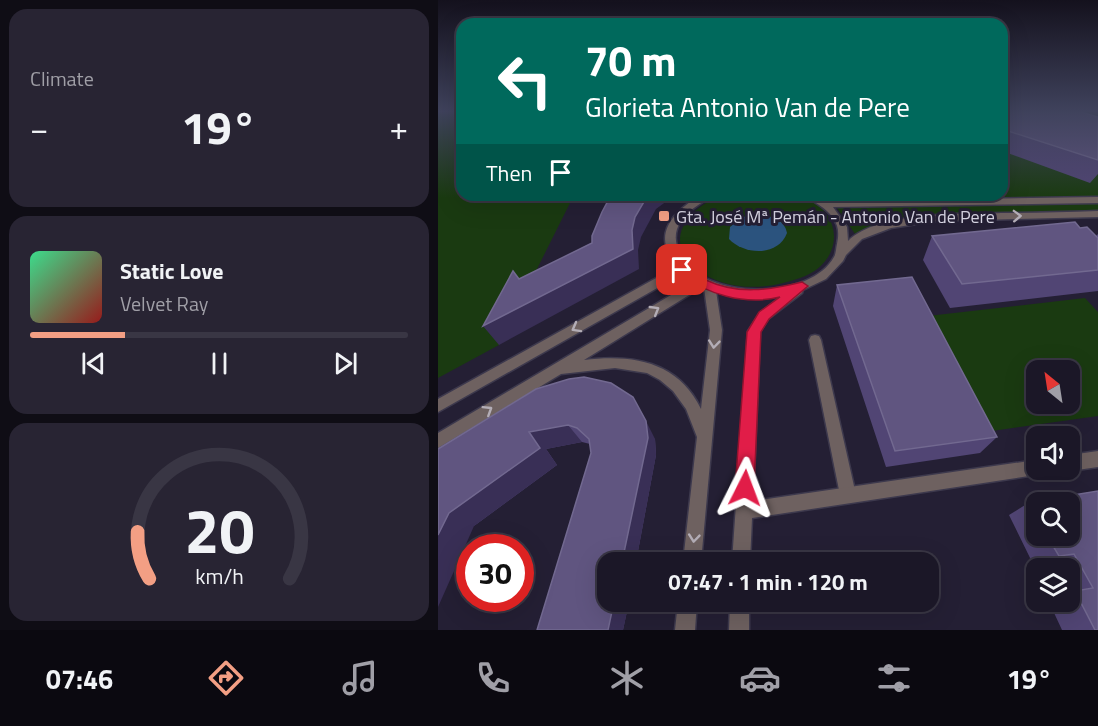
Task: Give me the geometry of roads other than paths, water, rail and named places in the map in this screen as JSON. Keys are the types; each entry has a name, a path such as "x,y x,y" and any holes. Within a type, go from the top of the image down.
{"street":[{"path":"826,204 1098,200"},
{"path":"699,201 686,209 677,219 669,240 672,254 682,270 705,284 722,291 748,295 772,294 802,286 819,278 832,268 842,253 858,237 889,225 936,218 1047,219 1098,214"},
{"path":"822,201 837,216 843,228 845,241 842,253"},
{"path":"438,406 682,270"},
{"path":"438,441 553,371 705,284"},
{"path":"693,552 716,330 705,284"},
{"path":"741,552 754,332 764,316 802,286"},
{"path":"815,340 848,495"},
{"path":"553,371 593,362 620,362 650,368 674,383 689,400 705,435"},
{"path":"1080,462 1098,459"},
{"path":"743,511 1026,469"},
{"path":"685,630 687,612"},
{"path":"739,630 740,612"}],"water":[{"path":"759,215 777,219 783,224 787,233 783,241 769,250 760,251 743,248 729,239 730,227 742,217"}],"place":[{"name":"Gta. José Mª Pemán - Antonio Van de Pere","path":"664,216"}]}
